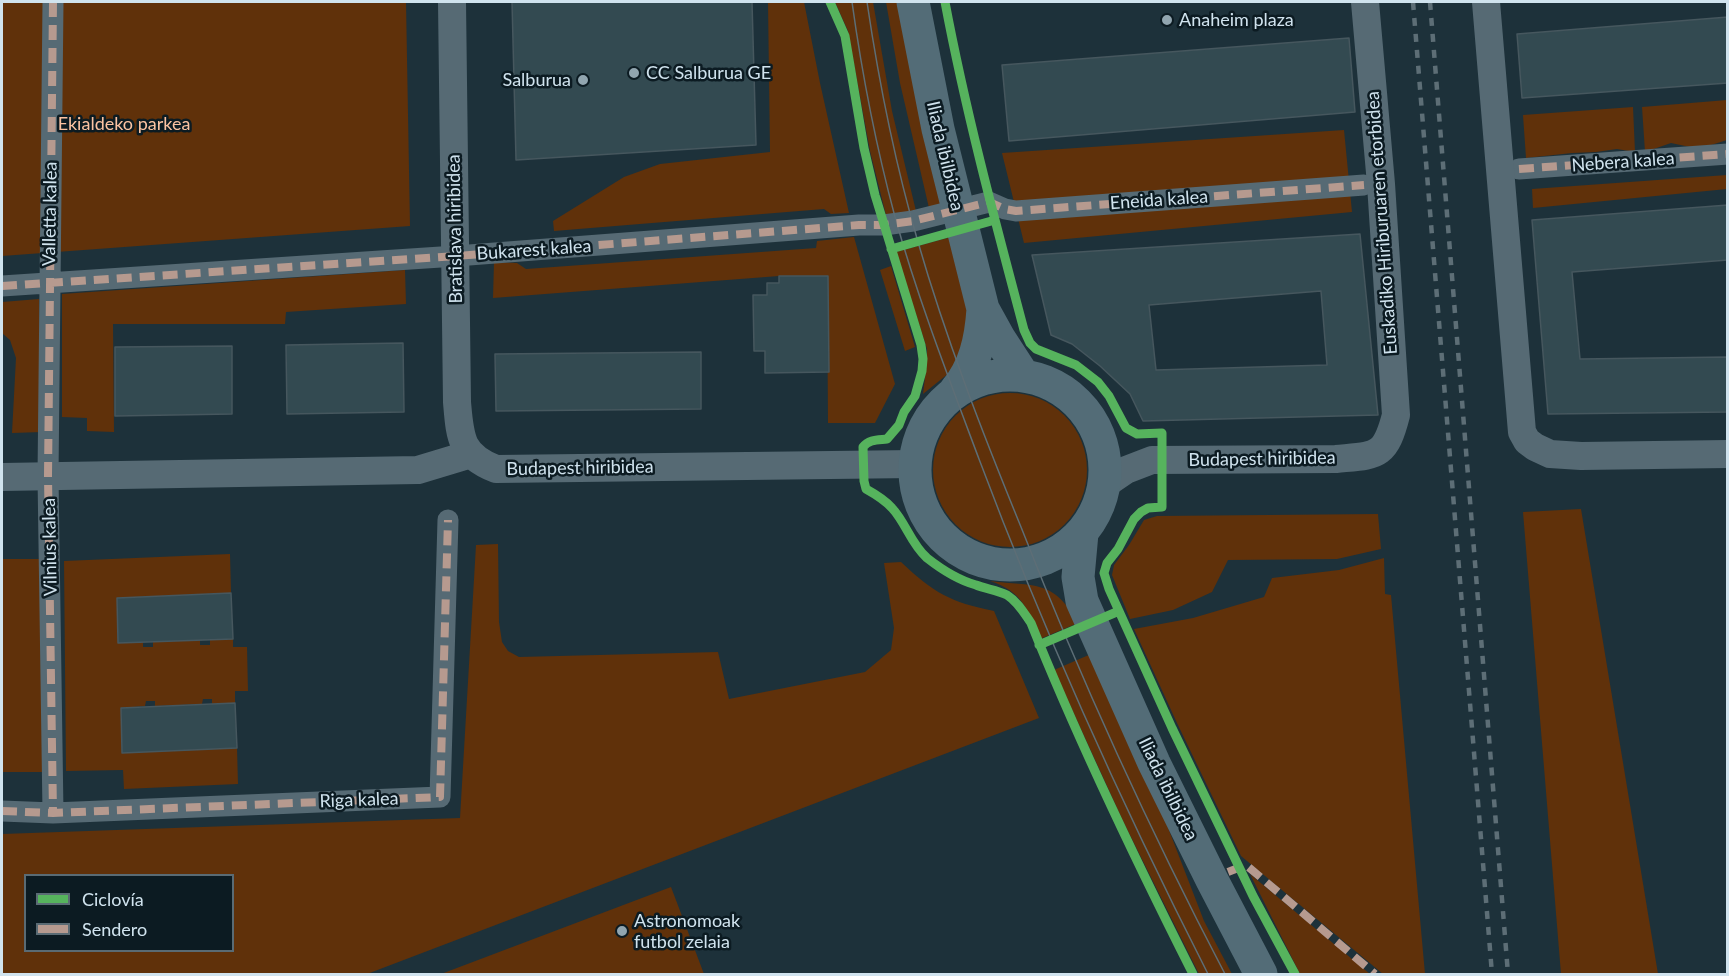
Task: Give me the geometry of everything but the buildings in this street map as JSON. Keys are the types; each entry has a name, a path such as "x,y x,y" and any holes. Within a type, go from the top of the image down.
{"main road":[{"name":"Iliada ibilbidea","path":"913,2 938,129 983,309 1023,375"},
{"name":"Iliada ibilbidea","path":"955,391 964,380 977,350 983,309"},
{"path":"994,375 1023,375 1041,379 1058,387 1087,413 1097,429 1103,447 1104,485 1096,510 1082,533 1068,546 1034,562 1014,565 991,564 969,556 950,544 935,528 923,509 916,487 916,451 926,424 938,407 955,391 994,375"},
{"name":"Iliada ibilbidea","path":"1082,533 1078,577 1082,601 1154,763 1261,975"},
{"name":"Iliada ibilbidea","path":"1014,565 1029,567 1066,588 1082,601"}],"street":[{"name":"Valletta kalea","path":"49,282 53,2"},
{"name":"Bratislava hiribidea","path":"452,2 457,402 459,432 471,454"},
{"name":"Euskadiko Hiriburuaren etorbidea","path":"1365,2 1381,184 1396,415 1387,444"},
{"path":"1486,2 1522,432 1527,441 1550,454 1581,456 1728,454"},
{"name":"Nebera kalea","path":"1519,170 1728,154"},
{"name":"Eneida kalea","path":"957,210 990,202 1016,211 1364,185"},
{"name":"Bukarest kalea","path":"2,286 884,225 957,210"},
{"name":"Vilnius kalea","path":"49,282 48,476 54,813"},
{"name":"Budapest hiribidea","path":"1104,485 1126,470 1152,460 1336,459 1378,452 1387,444"},
{"name":"Budapest hiribidea","path":"471,454 482,464 496,469 915,464"},
{"path":"2,477 418,470 471,454"},
{"name":"Riga kalea","path":"2,811 54,813 440,797 448,520"}],"green space":[{"name":"Ekialdeko parkea","path":"2,2 406,2 410,226 2,256"},
{"path":"768,2 804,2 849,213 831,214 824,209 554,231 553,221 624,177 660,164 770,152"},
{"path":"835,2 873,2 892,111 916,211 887,219 870,151 848,31"},
{"path":"886,2 899,2 943,204 929,208 900,83"},
{"path":"1727,100 1727,140 1711,145 1690,147 1671,143 1645,152 1642,107"},
{"path":"1633,107 1635,152 1617,149 1526,158 1523,115"},
{"path":"1344,130 1352,212 1024,243 1002,153"},
{"path":"1727,175 1727,189 1533,208 1532,189"},
{"path":"854,237 895,384 875,423 828,423 827,276 779,276 493,298 494,262 517,263 526,269 816,248 817,241"},
{"path":"951,237 972,313 954,369 923,394 927,349 896,252"},
{"path":"891,266 915,347 905,351 880,270"},
{"path":"405,270 406,304 286,312 285,324 113,324 114,432 87,431 87,418 62,417 62,294"},
{"path":"39,299 42,432 12,433 16,358 10,340 2,333 2,302"},
{"path":"1010,393 1039,399 1053,406 1064,416 1074,427 1081,441 1087,470 1081,499 1074,513 1064,524 1053,534 1039,541 1010,547 981,541 967,534 956,524 946,513 939,499 933,470 939,441 946,427 956,416 967,406 981,399"},
{"path":"1581,509 1658,974 1561,974 1523,512"},
{"path":"1378,514 1381,549 1337,559 1228,560 1212,592 1173,610 1130,619 1112,575 1114,565 1144,520 1157,516"},
{"path":"498,544 499,622 502,642 508,651 519,657 718,652 729,699 865,672 891,650 894,628 884,563 901,562 943,595 994,611 1039,718 367,974 2,974 2,834 460,818 476,545"},
{"path":"230,554 231,593 117,598 118,642 143,642 143,647 153,647 153,641 200,639 200,645 210,645 210,639 233,639 233,647 247,647 248,691 235,691 235,703 212,704 212,699 203,699 202,704 155,706 155,701 146,701 145,706 121,708 122,752 237,748 238,784 124,789 123,770 66,771 64,561"},
{"path":"1384,558 1385,594 1391,595 1425,974 1383,974 1241,856 1134,629 1193,618 1264,597 1272,578 1339,570"},
{"path":"2,559 43,559 47,772 2,772"},
{"path":"990,581 1041,587 1060,598 1078,623 1040,639 1028,611 1017,596 1001,585"},
{"path":"1091,654 1155,794 1204,921 1232,974 1199,974 1123,821 1054,670"},
{"path":"1250,874 1370,974 1300,974"},
{"name":"Astronomoak futbol zelaia","path":"671,887 704,974 441,974"}],"tram line":[{"path":"852,2 870,110 888,190 914,278 945,369 1004,525 1086,720 1208,974"},
{"path":"867,2 882,93 902,183 929,278 966,386 1044,584 1092,697 1143,809 1225,974"}],"railway":[{"path":"1413,2 1492,974"},
{"path":"1430,2 1508,974"}],"marked path":[{"path":"53,2 48,476 53,813"},
{"path":"1519,169 1728,154"},
{"path":"2,286 884,225 913,221 989,202 1016,211 1364,185"},
{"path":"2,811 53,813 440,797 448,520"},
{"path":"1228,872 1246,865 1375,974"}],"cycle path":[{"path":"830,2 845,36 864,148 875,195 921,345 923,359 915,396 904,412 899,425 887,439 871,441 863,447 866,489 892,508 927,558 963,580 1007,595 1018,604 1031,623 1108,800 1193,974"},
{"path":"945,2 982,167 1024,330 1030,343 1036,349 1076,365 1098,382 1109,396 1126,428 1137,434 1162,433 1162,507 1148,508 1134,519 1118,549 1107,563 1104,573 1109,589 1172,728 1253,896 1295,974"},
{"path":"891,249 995,220"},
{"path":"1039,645 1119,611"}],"place":[{"name":"Anaheim plaza","path":"1167,20"},
{"name":"CC Salburua GE","path":"634,73"},
{"name":"Salburua","path":"583,80"},
{"name":"Astronomoak futbol zelaia","path":"622,931"}]}
